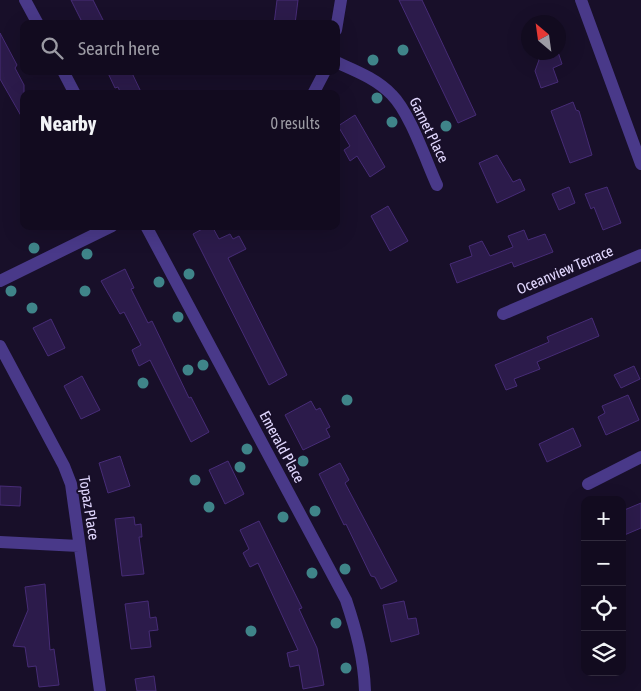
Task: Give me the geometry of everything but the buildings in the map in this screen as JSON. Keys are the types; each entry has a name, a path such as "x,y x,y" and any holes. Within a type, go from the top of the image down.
{"street":[{"path":"25,0 36,20"},
{"path":"338,20 341,0"},
{"path":"581,0 641,164"},
{"name":"Garnet Place","path":"340,64 379,83 394,96 404,113 437,185"},
{"path":"65,75 73,90"},
{"path":"315,90 323,75"},
{"path":"0,281 104,230"},
{"name":"Emerald Place","path":"148,230 346,600 357,633 365,674 365,691"},
{"name":"Oceanview Terrace","path":"503,314 641,256"},
{"name":"Topaz Place","path":"0,346 64,466 71,484 100,691"},
{"path":"588,484 641,457"},
{"path":"0,542 79,546"}]}
